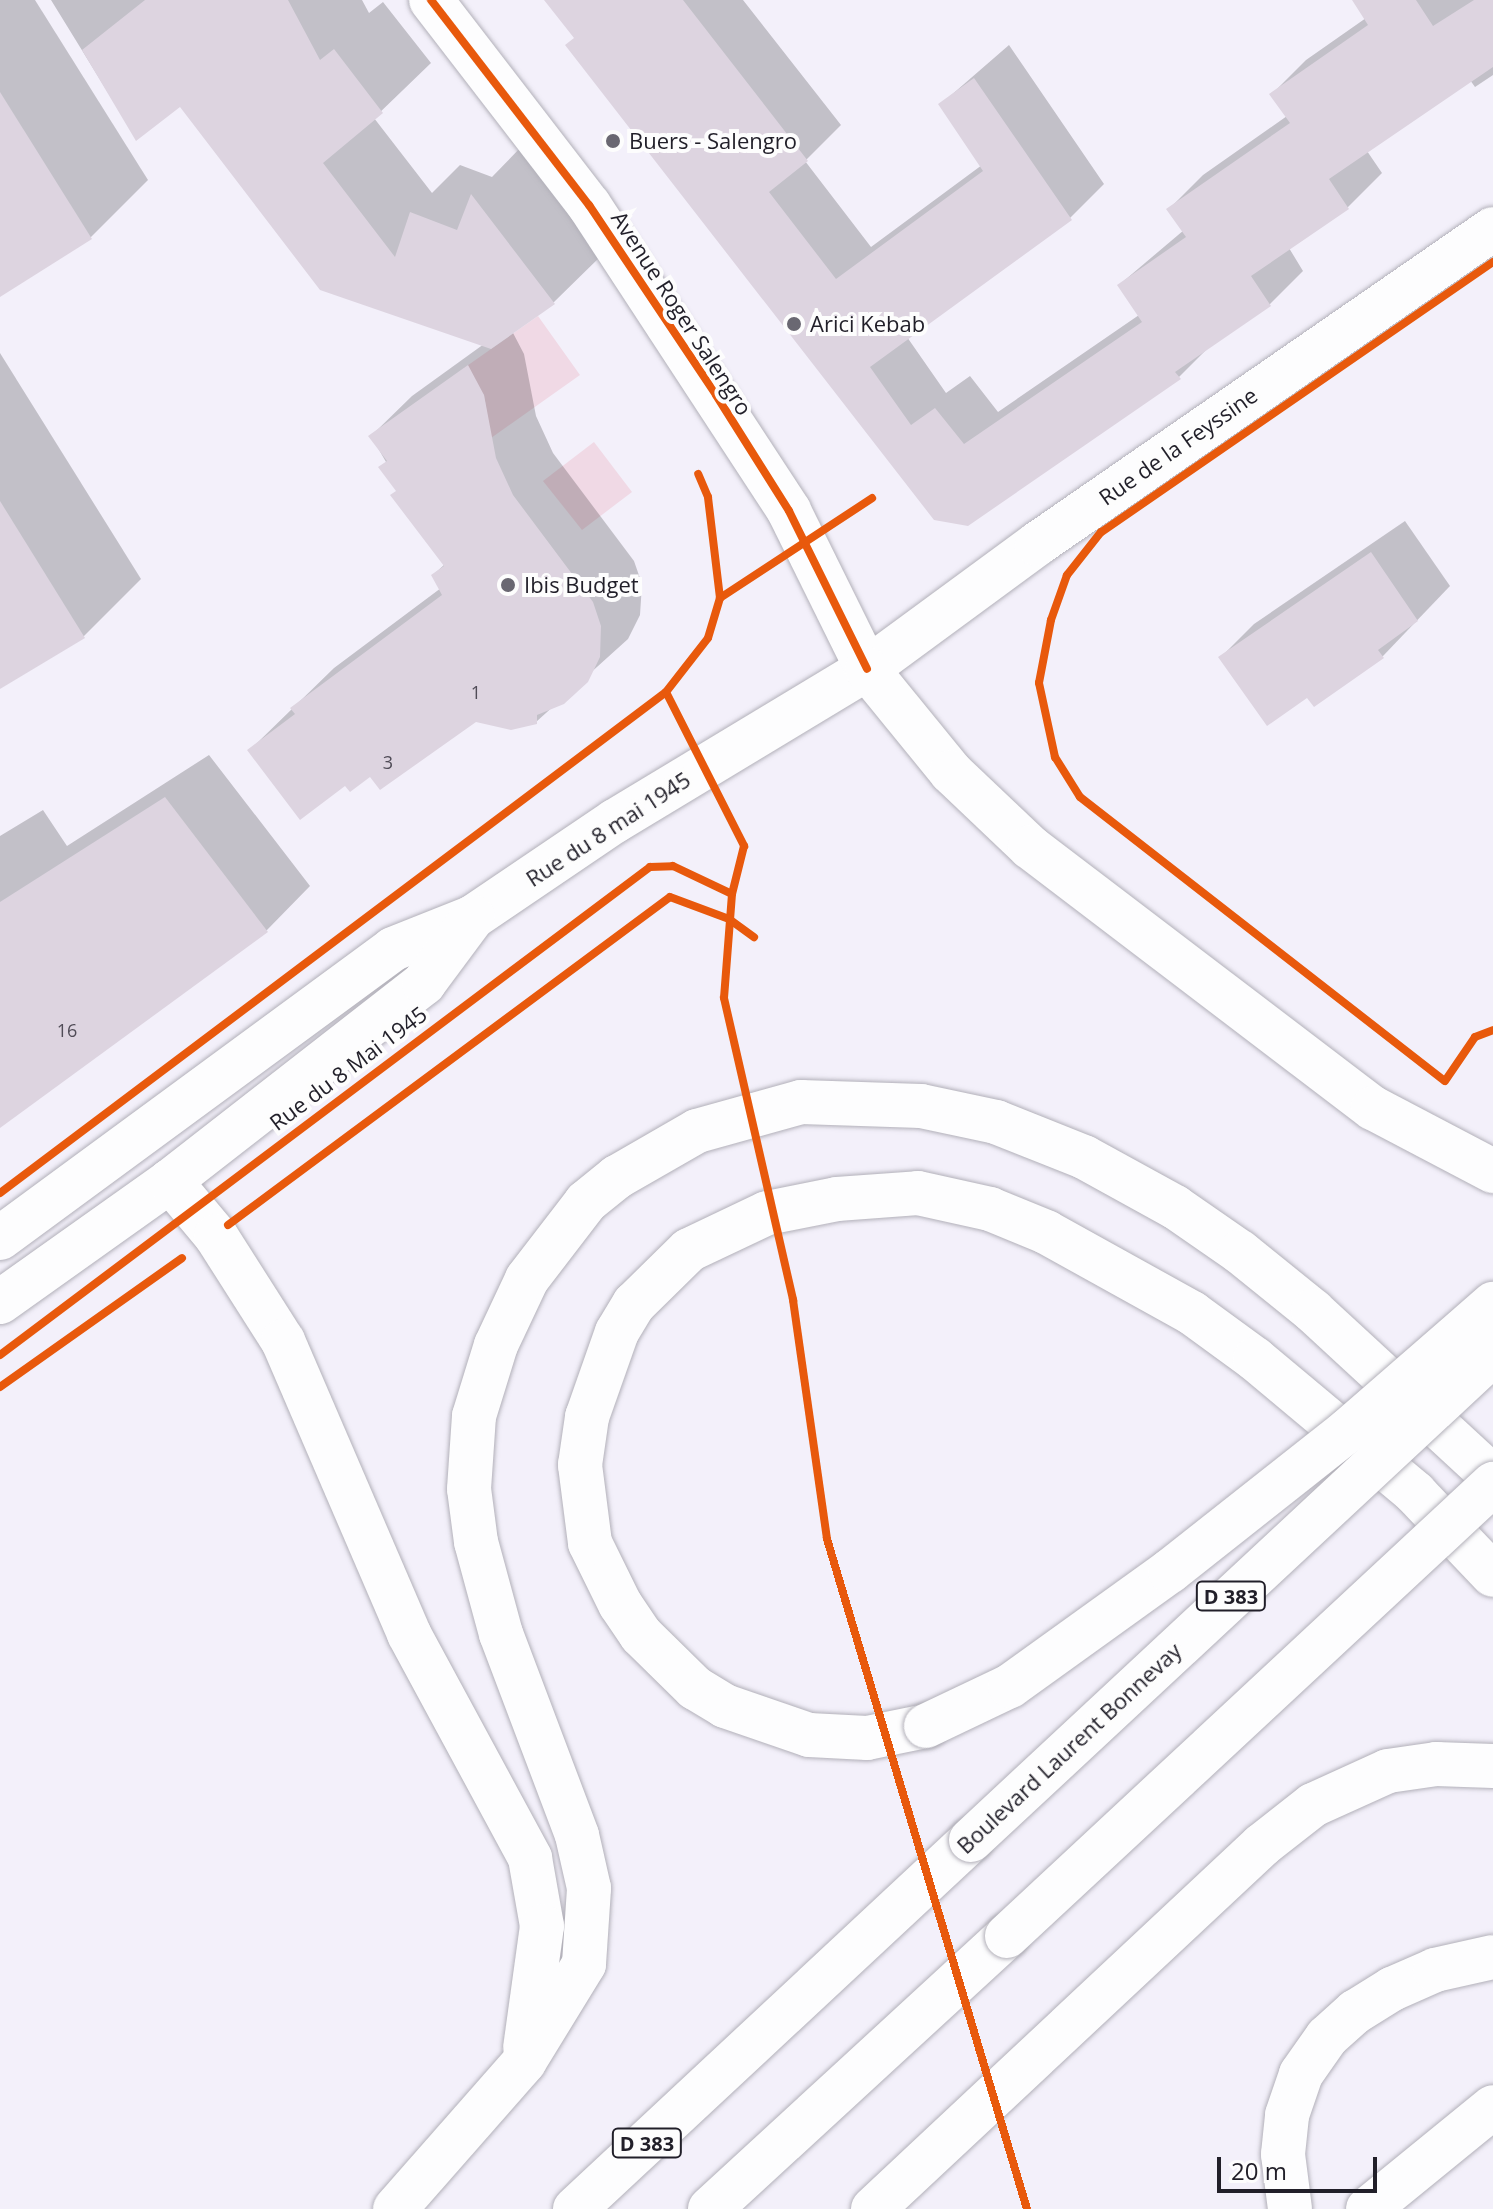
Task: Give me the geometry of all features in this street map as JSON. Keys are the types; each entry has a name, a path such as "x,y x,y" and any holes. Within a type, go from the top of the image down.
{"main road":[{"name":"Avenue Roger Salengro","path":"431,0 589,205 789,511 867,669 951,772 1030,847 1373,1108 1493,1171"},
{"name":"Rue de la Feyssine","path":"867,669 1037,544 1493,229"},
{"name":"Rue du 8 mai 1945","path":"473,917 627,814 867,669"},
{"path":"0,1238 393,949 473,917"},
{"name":"Rue du 8 Mai 1945","path":"0,1302 170,1181 424,983 473,917"},
{"path":"395,2209 524,2062 584,1964 589,1888 557,1776 501,1634 476,1542 469,1489 474,1416 496,1345 527,1279 560,1233 617,1177 697,1131 801,1102 860,1101 921,1106 996,1122 1084,1157 1175,1207 1313,1311 1493,1477"},
{"path":"154,1125 170,1181 216,1236 283,1341 409,1634 530,1858 542,1926 524,2062"},
{"path":"1493,1304 1347,1431 1157,1581 1010,1686 926,1726 867,1738 809,1735 725,1706 695,1688 641,1635 596,1557 583,1508 580,1465 598,1378 634,1304 689,1250 727,1229 802,1205 918,1193 990,1209 1059,1238 1192,1313 1415,1493 1493,1575"},
{"name":"Boulevard Laurent Bonnevay","path":"575,2209 1493,1354"},
{"path":"710,2209 1493,1484"},
{"path":"873,2209 1262,1845 1347,1785 1412,1767 1493,1766"},
{"path":"1287,2199 1287,2115 1301,2074 1327,2037 1392,1989 1435,1970 1493,1957"},
{"path":"1368,2209 1493,2107"}],"shaded area":[{"path":"538,316 580,375 491,438 484,395 464,368"},
{"path":"594,442 632,492 582,530 543,481"}],"building":[{"path":"145,0 288,0 320,60 334,49 383,113 323,163 395,257 410,212 457,230 471,194 555,304 491,349 320,290 180,107 136,141 82,50"},
{"path":"544,0 683,0 808,161 769,192 836,279 983,171 938,104 974,78 1072,220 870,367 911,425 935,408 964,444 1142,322 1117,285 1186,237 1166,209 1290,123 1269,94 1368,25 1352,0 1416,0 1433,26 1474,0 1493,0 1493,67 1329,179 1349,209 1251,276 1271,306 1175,372 1181,379 968,526 934,520 565,45 574,38"},
{"path":"0,92 92,239 0,297"},
{"name":"Ibis Budget","path":"468,365 484,395 496,458 513,495 593,602 601,626 600,657 588,682 564,704 537,715 537,724 511,730 476,722 380,790 370,777 350,792 345,786 300,820 247,750 295,714 290,708 442,595 431,575 444,566 390,495 396,491 378,467 387,461 368,436"},
{"path":"0,501 85,638 0,689"},
{"path":"1371,552 1418,621 1378,650 1384,658 1314,707 1307,698 1267,726 1218,657"},
{"path":"165,797 268,932 0,1128 0,902"}],"cycle path":[{"path":"431,0 589,205 716,395 789,511 867,669"},
{"path":"1493,262 1101,532 1067,575 1051,620 1039,683 1055,757 1080,797 1445,1081 1475,1037 1493,1030"},
{"path":"0,1193 666,692 708,638 720,598 708,497 698,474"},
{"path":"720,598 872,498"},
{"path":"666,692 744,846 732,894 724,998 793,1300 827,1539 1027,2209"},
{"path":"0,1355 650,867 673,866 732,894"},
{"path":"228,1225 670,897 729,919 754,937"},
{"path":"0,1387 182,1258"}],"place":[{"name":"Buers - Salengro","path":"613,141"},
{"name":"Arici Kebab","path":"794,324"},
{"name":"Ibis Budget","path":"508,585"}]}
